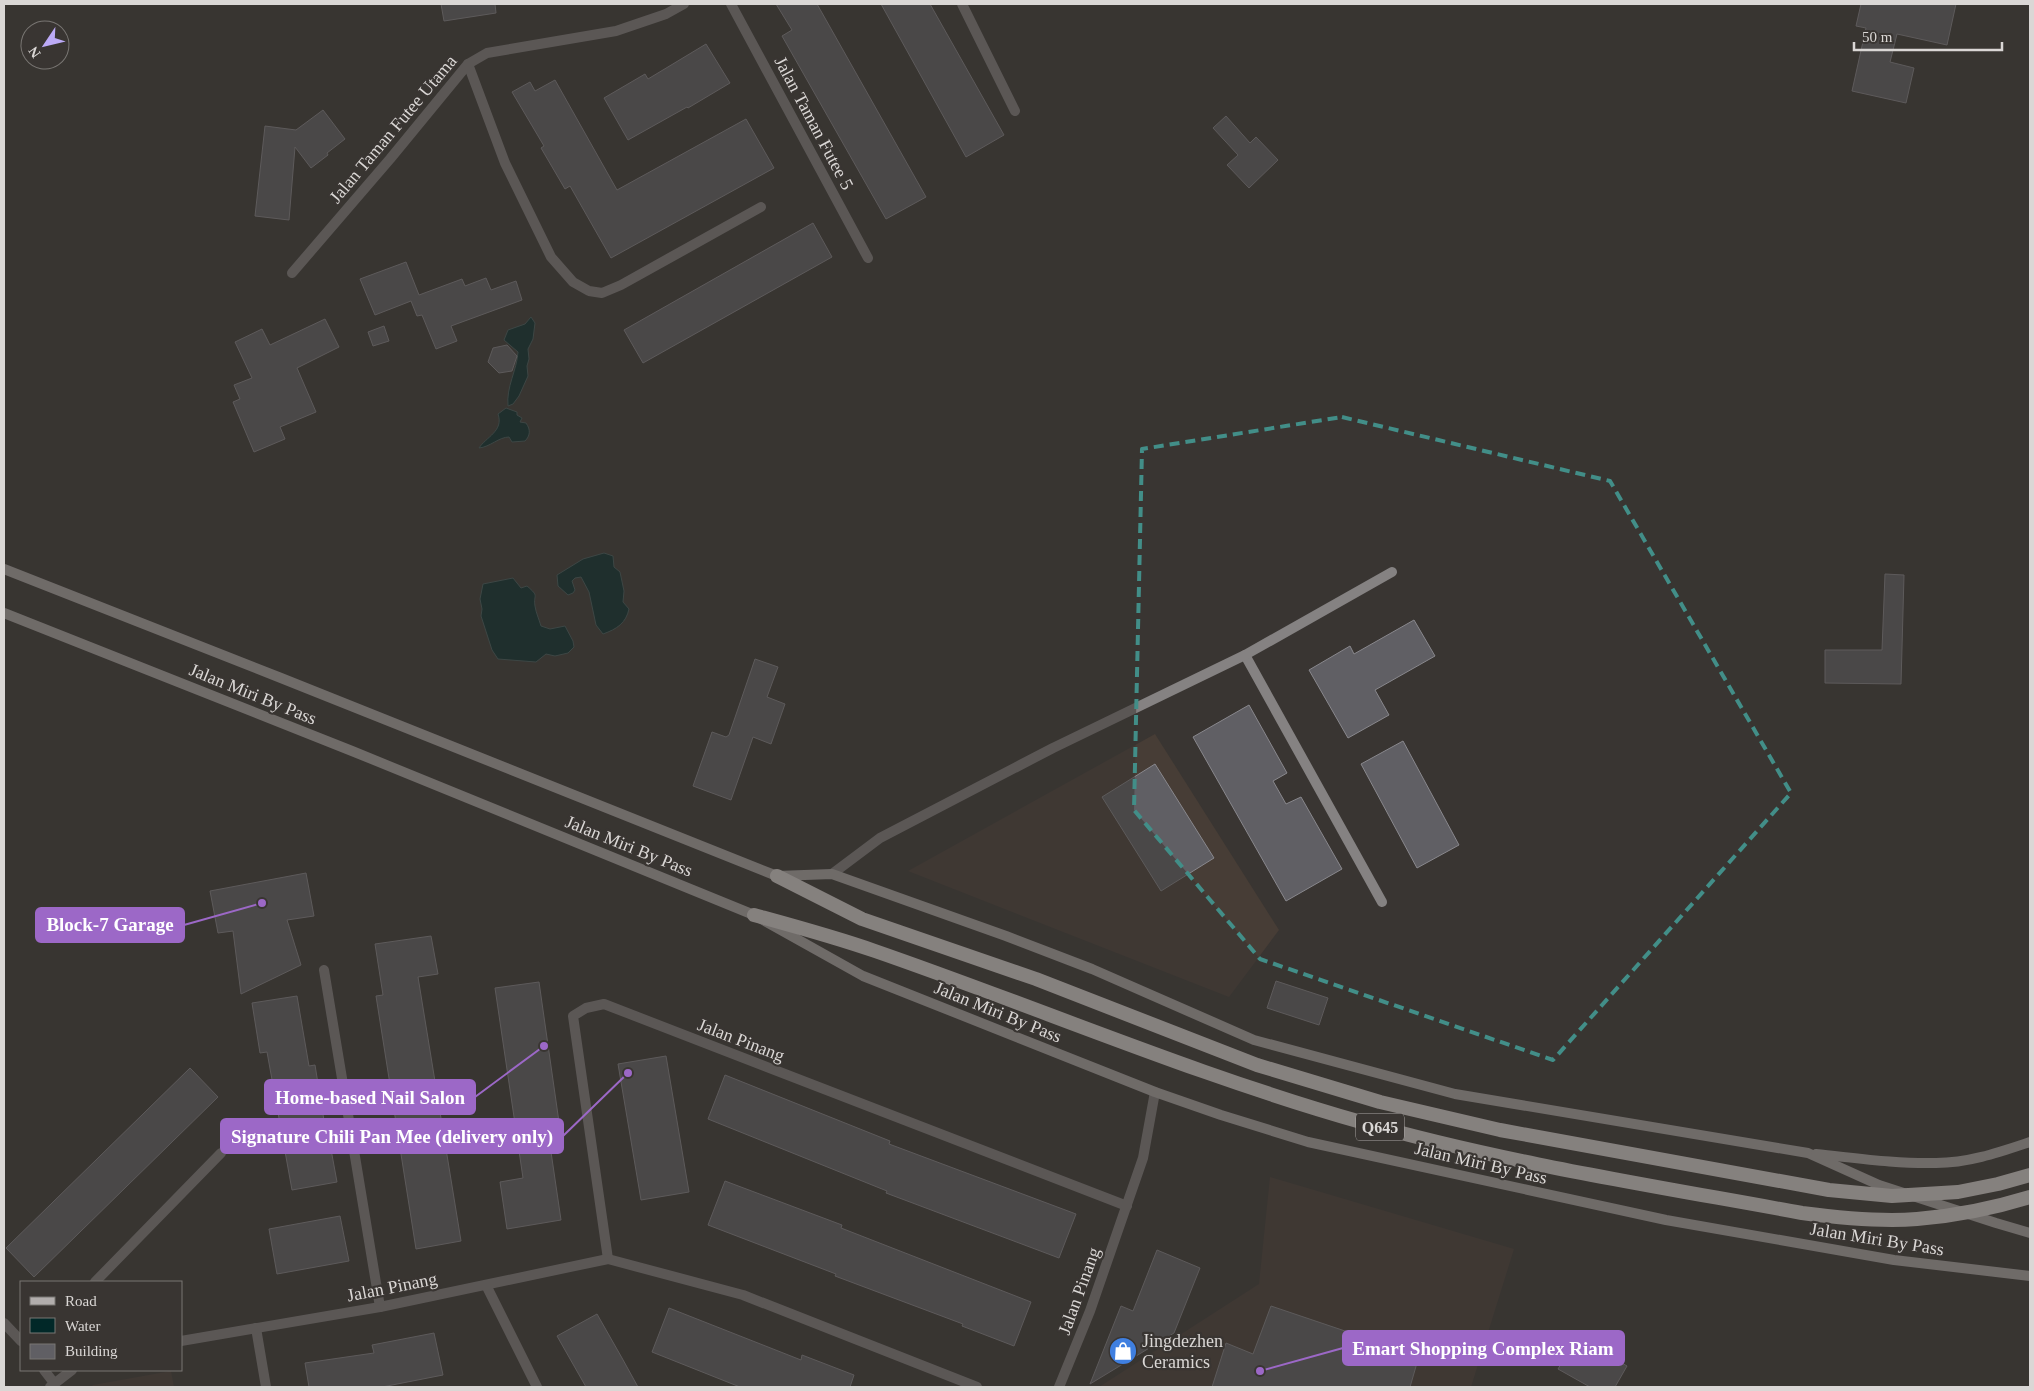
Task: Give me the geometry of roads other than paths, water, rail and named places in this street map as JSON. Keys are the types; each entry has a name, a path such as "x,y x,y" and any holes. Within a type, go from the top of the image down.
{"highway":[{"name":"Q645","path":"777,876 862,919 1036,979 1257,1065 1380,1102 1500,1130 1828,1190 1892,1196 1958,1192 2030,1175"},
{"name":"Q645","path":"754,915 872,949 1028,1006 1177,1064 1362,1122 1504,1157 1802,1213 1848,1219 1918,1219 2001,1206 2030,1197"}],"main road":[{"name":"Jalan Miri By Pass","path":"4,569 777,876 832,874 1006,936 1083,966 1254,1040 1455,1094 1808,1153 1879,1186 1996,1224 2030,1233"},
{"name":"Jalan Miri By Pass","path":"4,613 361,754 754,915 863,976 1155,1092 1221,1115 1308,1142 1551,1196 1714,1229 1894,1260 2030,1276"},
{"path":"1808,1153 1876,1161 1938,1163 1987,1156 2030,1142"}],"street":[{"name":"Jalan Taman Futee Utama","path":"292,273 468,64 487,53 616,31 666,14 684,4"},
{"name":"Jalan Taman Futee 5","path":"731,4 868,258"},
{"path":"962,4 1015,111"},
{"path":"468,64 505,163 552,257 574,282 589,291 602,293 621,285 761,207"},
{"path":"832,874 880,838 1053,748 1245,655 1392,572"},
{"path":"1245,655 1382,902"},
{"path":"324,970 380,1307"},
{"name":"Jalan Pinang","path":"608,1259 573,1016 586,1008 604,1004 1127,1206"},
{"name":"Jalan Pinang","path":"1059,1387 1090,1312 1143,1158 1155,1092"},
{"path":"96,1281 222,1153"},
{"name":"Jalan Pinang","path":"182,1342 380,1307 608,1259 742,1295 977,1387"},
{"path":"486,1285 537,1387"},
{"path":"4,1323 20,1340"},
{"path":"256,1328 266,1387"},
{"path":"45,1371 52,1385 71,1371"}],"water":[{"path":"531,317 535,323 533,339 528,349 528,376 519,396 513,404 508,406 509,392 518,352 504,340 508,330 525,324"},
{"path":"506,408 517,412 517,415 522,418 520,422 526,423 529,430 527,439 525,441 512,442 509,437 505,437 479,448 499,425 498,414"},
{"path":"604,553 613,556 614,567 620,572 624,591 623,602 629,609 626,618 620,625 603,634 596,625 589,592 581,577 575,578 572,581 575,590 568,595 558,586 557,575 583,559"},
{"path":"513,578 521,588 527,586 535,594 535,609 541,626 550,629 565,626 574,647 568,653 555,656 546,654 536,662 498,659 492,650 481,616 480,599 483,584"}],"place":[{"name":"Block-7 Garage","path":"262,903"},
{"name":"Home-based Nail Salon","path":"544,1046"},
{"name":"Signature Chili Pan Mee (delivery only)","path":"628,1073"},
{"name":"Jingdezhen Ceramics","path":"1123,1351"},
{"name":"Emart Shopping Complex Riam","path":"1260,1371"}]}
